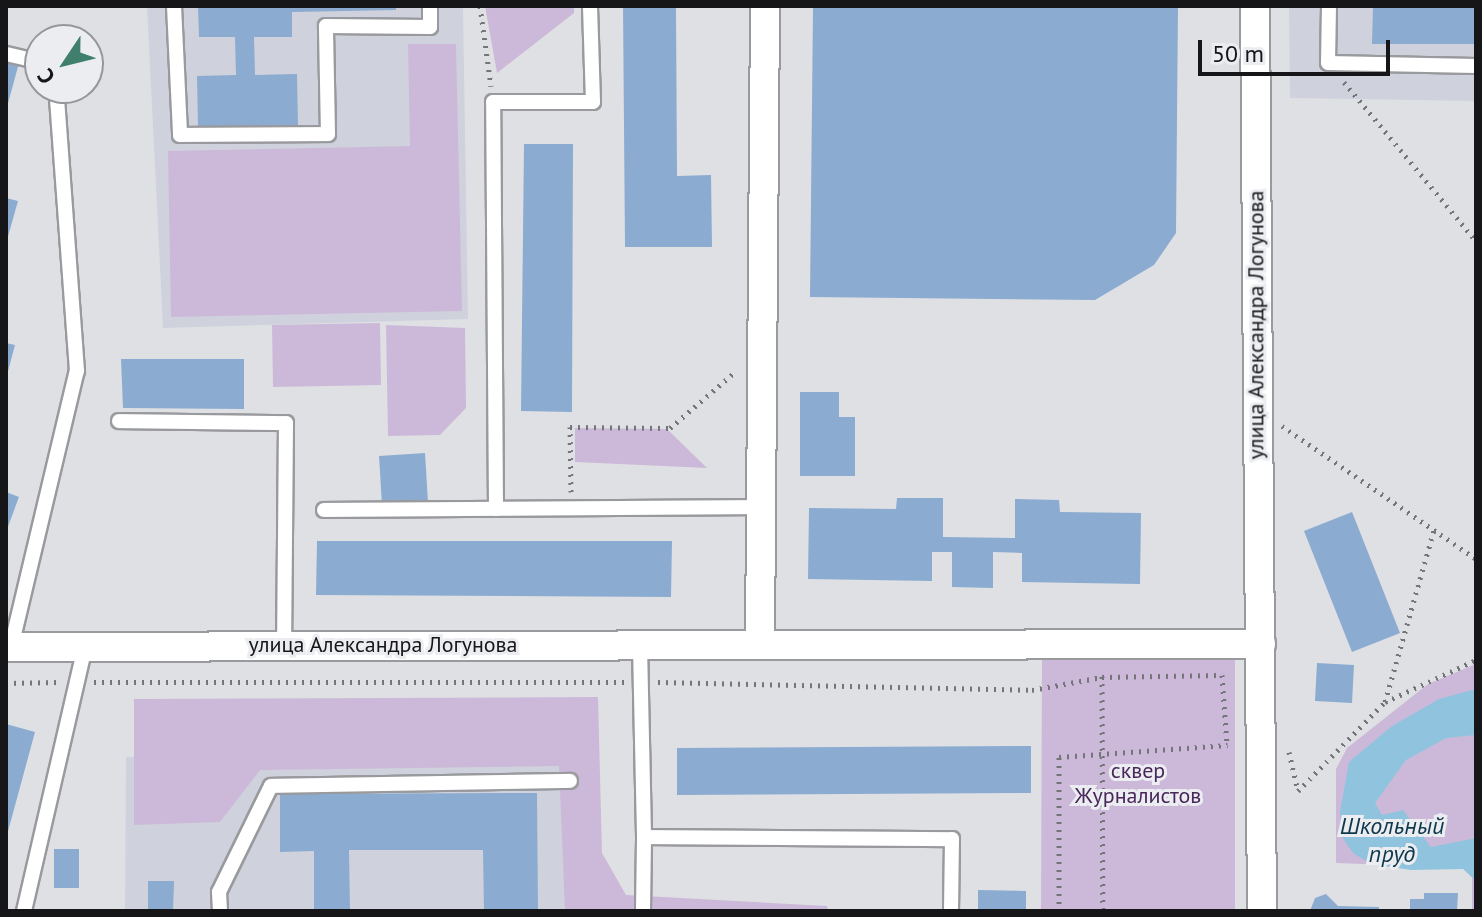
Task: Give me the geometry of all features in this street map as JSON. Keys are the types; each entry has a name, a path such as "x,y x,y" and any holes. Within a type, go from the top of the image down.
{"street":[{"path":"760,643 765,6"},
{"name":"улица Александра Логунова","path":"1255,6 1262,911"},
{"name":"улица Александра Логунова","path":"9,647 1101,641 1261,644"}],"lane":[{"path":"174,6 180,135 328,134 326,26 430,27 430,6"},
{"path":"496,509 493,102 593,102 590,6"},
{"path":"1329,6 1328,63 1476,66"},
{"path":"9,647 77,371 57,104"},
{"path":"119,421 286,423 284,645"},
{"path":"324,510 762,507"},
{"path":"640,645 643,911"},
{"path":"24,911 85,646"},
{"path":"220,911 219,892 271,786 570,781"},
{"path":"644,837 952,839 951,911"}],"path":[{"path":"480,6 493,102"},
{"path":"1328,63 1476,241"},
{"path":"571,509 570,427 670,428 763,347"},
{"path":"1256,407 1476,559"},
{"path":"1385,702 1434,530"},
{"path":"1101,641 1103,911"},
{"path":"1059,911 1059,757 1103,750 1287,742 1298,791 1385,702 1476,660"}],"shaded area":[{"path":"147,6 463,6 468,319 163,328"},
{"path":"1289,6 1476,6 1476,101 1290,98"},
{"path":"126,757 578,762 577,911 125,911"}],"green space":[{"path":"485,6 574,6 574,13 497,73"},
{"path":"408,44 456,44 462,311 171,317 168,151 410,146"},
{"path":"380,323 381,385 273,387 272,325"},
{"path":"386,325 465,328 466,408 440,435 388,436"},
{"path":"575,428 667,429 707,468 575,462"},
{"name":"сквер Журналистов","path":"1042,654 1235,655 1235,911 1041,911"},
{"path":"1476,664 1476,911 1472,911 1472,868 1336,863 1336,769 1347,748 1428,684"},
{"path":"598,697 602,853 626,895 827,906 828,911 565,911 559,766 260,770 220,822 134,825 134,699"}],"water":[{"name":"Школьный пруд","path":"1476,689 1476,735 1446,738 1406,760 1375,803 1382,815 1403,810 1431,847 1476,838 1476,881 1463,869 1411,870 1371,864 1353,853 1342,837 1340,812 1349,762 1392,726 1439,699"}],"building":[{"path":"198,6 396,6 396,10 292,12 292,37 254,37 255,75 297,74 298,126 198,128 197,76 236,75 235,37 199,37"},
{"path":"623,6 676,6 677,176 711,175 712,247 625,247"},
{"path":"813,6 1178,6 1176,233 1154,265 1095,300 810,297"},
{"path":"1373,6 1476,6 1476,44 1372,44"},
{"path":"6,59 19,63 7,107 6,106"},
{"path":"524,144 573,144 572,412 521,411"},
{"path":"6,198 18,201 7,240 6,240"},
{"path":"6,343 15,345 7,375 6,375"},
{"path":"121,359 244,359 244,409 123,408"},
{"path":"800,392 839,392 839,417 855,417 855,476 800,476"},
{"path":"425,453 428,502 382,505 379,456"},
{"path":"6,492 19,497 6,532"},
{"path":"897,498 943,498 943,537 1015,538 1015,499 1059,500 1060,512 1141,513 1140,584 1022,582 1022,553 993,552 993,588 952,587 952,552 932,552 932,581 808,579 809,508 896,509"},
{"path":"1352,512 1400,633 1352,652 1304,531"},
{"path":"317,541 672,541 671,597 316,595"},
{"path":"1317,663 1354,665 1352,703 1315,701"},
{"path":"6,724 35,732 7,835 6,835"},
{"path":"1031,746 1031,793 677,795 677,748"},
{"path":"537,793 538,911 484,911 483,850 349,850 350,911 314,911 314,851 280,852 280,794"},
{"path":"54,849 79,849 79,888 54,888"},
{"path":"148,881 174,881 173,911 148,911"},
{"path":"978,890 1026,891 1026,911 978,911"},
{"path":"1424,893 1458,893 1457,911 1410,911 1410,899 1424,899"},
{"path":"1326,894 1338,906 1379,907 1379,911 1310,911 1315,898"}]}
